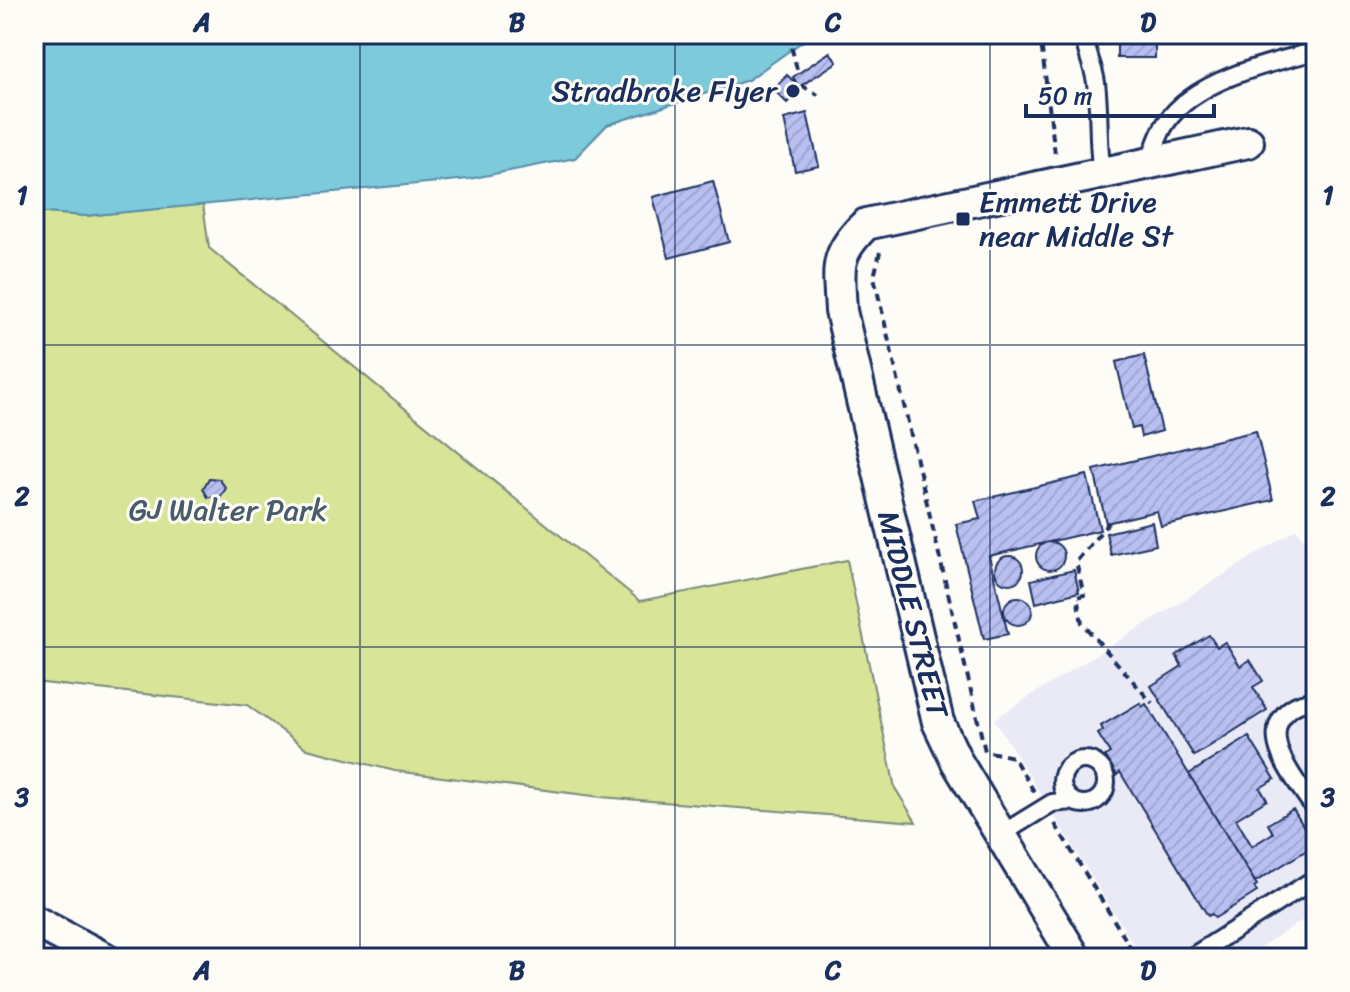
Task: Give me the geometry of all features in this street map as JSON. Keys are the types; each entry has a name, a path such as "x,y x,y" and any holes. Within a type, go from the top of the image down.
{"street":[{"path":"1102,173 1248,142"},
{"name":"MIDDLE STREET","path":"1075,958 957,762 938,722 841,311 839,261 850,240 866,224 1102,173"},
{"path":"34,921 104,958"}],"lane":[{"path":"1084,34 1085,50 1096,81 1097,140 1102,173"},
{"path":"1149,163 1166,123 1185,103 1241,72 1316,51"},
{"path":"1316,701 1294,705 1278,722 1275,736 1280,753 1316,811"},
{"path":"1048,805 1067,768 1079,760 1094,762 1105,772 1106,787 1100,799 1086,805 1066,796 1062,782"},
{"path":"1000,835 1048,805 1072,801"},
{"path":"1190,958 1316,878"}],"path":[{"path":"788,34 798,70"},
{"path":"1040,34 1055,154"},
{"path":"801,85 818,95"},
{"path":"883,247 877,257 874,277 985,751 1013,757 1048,805 1137,958"},
{"path":"1109,522 1076,562 1084,595 1077,597 1082,623 1152,703"}],"shaded area":[{"path":"1297,529 1316,559 1316,912 1242,958 1142,958 994,719"}],"green space":[{"name":"GJ Walter Park","path":"203,204 209,248 640,601 847,560 895,788 916,822 601,797 395,771 307,749 247,705 34,682 34,212 85,216"}],"water":[{"path":"34,34 813,34 748,80 607,125 575,158 469,179 85,216 34,212"}],"building":[{"path":"1117,34 1155,34 1155,58 1117,58"},
{"path":"1207,34 1235,34 1209,40"},
{"path":"830,52 837,62 799,87 793,77"},
{"path":"787,75 801,88 787,103 773,89"},
{"path":"807,113 819,166 795,171 784,119"},
{"path":"713,181 729,242 669,258 653,197"},
{"path":"1144,355 1162,431 1141,437 1139,427 1132,429 1116,362"},
{"path":"1256,431 1273,500 1161,526 1157,511 1106,523 1094,470"},
{"path":"1087,475 1100,530 989,556 1008,634 984,639 956,524 980,519 975,501"},
{"path":"209,478 219,479 226,488 220,498 208,497 203,489"},
{"path":"1152,522 1156,545 1111,555 1106,533"},
{"path":"1050,542 1060,546 1064,556 1060,566 1050,570 1040,566 1036,556 1040,546"},
{"path":"1009,556 1019,560 1023,570 1019,580 1009,584 999,580 995,570 999,560"},
{"path":"1074,570 1079,592 1036,603 1031,580"},
{"path":"1018,597 1028,601 1032,611 1028,621 1018,625 1008,621 1004,611 1008,601"},
{"path":"1209,635 1217,647 1225,642 1240,666 1250,660 1263,681 1253,687 1267,710 1194,756 1151,686 1182,666 1176,655"},
{"path":"1140,703 1142,707 1146,704 1257,885 1254,887 1257,892 1215,918 1212,914 1208,916 1120,772 1117,775 1105,756 1110,753 1098,734 1103,730 1101,726"},
{"path":"1249,737 1275,779 1260,788 1267,800 1236,819 1252,846 1273,833 1268,824 1293,809 1315,845 1255,882 1189,774"}],"place":[{"name":"Stradbroke Flyer","path":"793,91"},
{"name":"Emmett Drive near Middle St","path":"963,219"}]}
